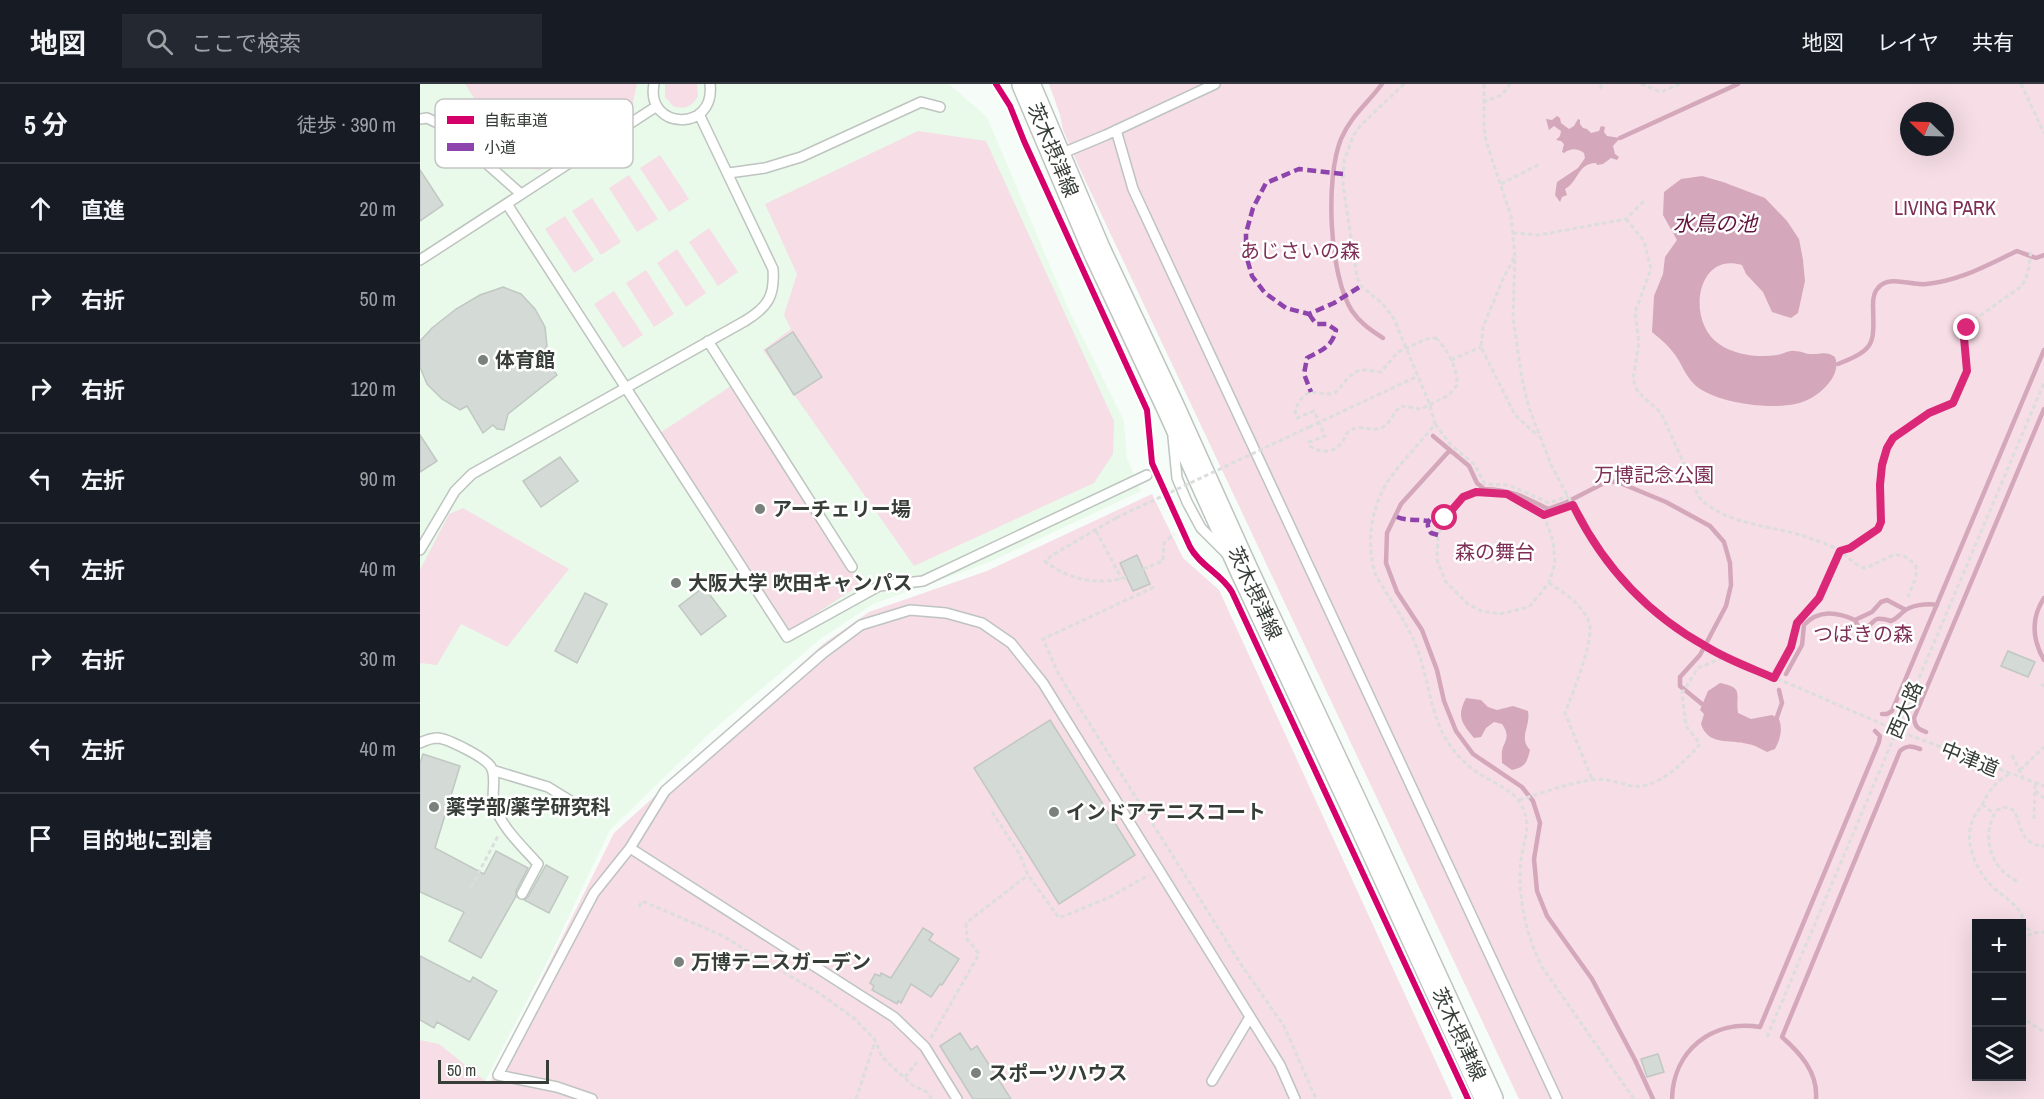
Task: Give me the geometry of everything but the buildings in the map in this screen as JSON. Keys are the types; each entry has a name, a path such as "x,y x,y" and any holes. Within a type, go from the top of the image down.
{"main road":[{"name":"茨木摂津線","path":"1026,84 1097,251 1489,1099"}],"lane":[{"path":"654,84 653,98 657,106 671,118 681,120 690,119 699,114 709,100 710,84"},
{"path":"1055,156 1215,84"},
{"path":"729,173 765,168 801,157 921,102 940,107"},
{"path":"633,122 657,106"},
{"path":"420,550 447,502 462,482 472,474 757,314 765,306 774,284 773,269 699,114"},
{"path":"420,118 435,122"},
{"path":"1116,130 1133,189 1557,1099"},
{"path":"492,168 521,194"},
{"path":"420,260 561,168"},
{"path":"507,204 787,637 879,586 923,581 1147,475"},
{"path":"708,341 852,567"},
{"path":"592,1099 557,1087 498,1075 594,893 630,848 665,792 822,654 861,625 910,610 946,613 982,622 1011,643 1043,683 1280,1065 1295,1099"},
{"path":"420,743 436,738 450,741 490,765 494,803 504,825 538,864 522,894"},
{"path":"492,770 548,787 587,811"},
{"path":"630,848 894,1017 925,1047 957,1099"},
{"path":"1212,1081 1250,1017"}],"path":[{"path":"1404,84 1369,117 1353,136 1344,161 1343,185 1357,278 1361,286 1389,312 1407,348 1430,405 1435,424 1451,445 1474,464 1485,484 1509,484 1549,503 1568,496"},
{"path":"1484,84 1486,141 1511,216 1515,256 1516,348 1522,379 1539,437"},
{"path":"1483,102 1502,95 1510,84"},
{"path":"1600,89 1602,84"},
{"path":"1641,84 1661,92 1680,84"},
{"path":"2021,84 2044,133"},
{"path":"1501,184 1540,164"},
{"path":"1513,233 1539,235 1626,219 1646,199"},
{"path":"1626,219 1644,241 1651,269 1635,312 1639,343 1633,380 1638,392 1661,413 1699,497 1706,505 1736,519 1808,537 1840,551 1853,564 1864,568 1895,554 1908,556 1916,566 1916,577 1908,597"},
{"path":"1774,678 1791,647 1797,623 1819,598 1840,551 1850,548 1878,529 1881,522 1882,465 1893,438 1929,413 1953,403 1967,371 1964,338 1967,328 1971,322 2022,286 2028,273 2031,251"},
{"path":"1515,256 1483,327 1481,347 1515,416 1539,437"},
{"path":"1436,338 1444,346 1451,360 1457,374 1457,385 1449,395 1421,410 1401,406 1382,427 1370,430 1357,428 1351,430 1338,447 1329,452 1315,450 1309,444 1325,436 1314,411 1297,418 1295,410 1299,399 1311,392 1333,394 1354,372 1366,370 1381,372 1398,352 1426,339 1436,338"},
{"path":"1451,360 1481,347"},
{"path":"1096,531 1125,578 1097,582 1084,580 1063,572 1045,561 1116,518 1418,376"},
{"path":"1435,424 1389,479 1382,492 1376,507 1371,538 1372,565 1376,576 1415,643 1437,720 1445,738 1473,770 1501,786 1519,800 1527,820 1520,875 1525,920 1532,944 1542,967 1634,1099"},
{"path":"1163,488 1168,498"},
{"path":"1476,492 1507,494 1544,515 1553,542 1555,563 1549,582 1529,607 1500,614 1480,611 1468,604 1446,582 1437,560 1438,535 1445,518 1463,497 1476,492"},
{"path":"1544,515 1573,505"},
{"path":"1143,569 1163,561 1164,543 1174,534"},
{"path":"1549,582 1572,599 1589,623 1589,644 1565,713 1592,779"},
{"path":"1154,587 1043,639 1059,675 1242,966 1284,1026 1316,1099"},
{"path":"1519,800 1592,779 1637,787 1672,772 1688,759 1700,744 1686,726 1682,693 1698,668 1725,657"},
{"path":"2020,770 2044,747"},
{"path":"2012,755 2024,780"},
{"path":"2009,774 1992,787 1982,804 1971,826 1970,844 1976,862 1989,883 2018,909 2024,924 2032,933"},
{"path":"2034,819 2035,783"},
{"path":"2035,791 2044,798"},
{"path":"1982,804 1995,814"},
{"path":"2017,881 2001,870 1991,853 1989,833 1997,810 2002,808 2017,813 2019,828 2025,839 2036,846 2044,846"},
{"path":"993,812 1020,855 1028,875 1059,918 1108,898 1158,870"},
{"path":"471,887 504,825"},
{"path":"935,1032 979,954 967,939 966,923 1028,875"},
{"path":"639,908 642,901 719,934 819,993 855,1019 875,1040 882,1057 912,1085 927,1092 932,1099"},
{"path":"2026,938 2032,933 2044,932"},
{"path":"2026,1020 2044,1032"},
{"path":"856,1099 875,1040"},
{"path":"905,1077 919,1060 925,1047"}],"shaded area":[{"name":"大阪大学 吹田キャンパス","path":"420,84 949,84 987,117 1068,308 1124,421 1127,458 1141,491 990,562 873,604 819,640 713,730 610,830 545,966 478,1095 420,1087"}],"green space":[{"path":"465,84 637,84 633,102 633,99 475,99"},
{"path":"665,84 697,84 698,96 687,107 673,106 665,97"},
{"name":"万博記念公園","path":"1049,84 2044,84 2044,1099 1519,1099 1063,130"},
{"path":"918,131 986,141 1114,421 1113,454 1094,483 914,566 763,350 791,329 784,315 797,274 765,204"},
{"path":"660,155 689,199 669,212 640,168"},
{"path":"520,168 543,168 540,170"},
{"path":"629,175 658,219 637,232 609,188"},
{"path":"592,198 621,242 601,255 572,211"},
{"path":"565,216 594,260 574,273 545,229"},
{"path":"709,228 738,272 718,286 689,242"},
{"path":"677,249 706,293 686,307 657,263"},
{"path":"646,270 674,314 654,327 626,283"},
{"path":"614,291 643,335 623,348 594,304"},
{"name":"アーチェリー場","path":"731,386 860,585 789,631 660,433"},
{"path":"1152,494 1183,558 1219,590 1453,1099 420,1099 420,1040 439,1044 489,1084 614,833 823,644 869,612 987,571"},
{"path":"463,508 569,569 507,647 461,624 437,665 420,663 420,570 449,514"}],"water":[{"path":"1557,116 1561,123 1569,129 1578,119 1583,128 1591,133 1599,131 1601,126 1605,127 1604,132 1607,136 1620,138 1613,146 1615,154 1619,157 1617,160 1611,158 1603,164 1585,166 1570,186 1565,189 1567,195 1562,197 1560,202 1555,195 1557,182 1578,168 1585,158 1584,153 1576,149 1562,152 1564,144 1556,140 1561,131 1554,126 1549,130 1546,119 1552,120"},
{"name":"水鳥の池","path":"1702,176 1765,198 1787,221 1799,239 1805,281 1798,313 1791,318 1772,312 1763,292 1746,274 1742,265 1726,263 1714,268 1706,278 1701,291 1702,320 1709,334 1719,344 1732,351 1763,356 1798,351 1811,354 1827,353 1835,357 1835,371 1828,385 1807,400 1780,406 1764,406 1732,401 1705,392 1695,385 1670,348 1652,332 1654,296 1663,274 1665,257 1677,240 1663,215 1664,192 1681,179"},
{"path":"1720,683 1736,690 1738,713 1751,719 1772,715 1779,719 1781,727 1775,749 1767,752 1751,745 1714,739 1704,731 1701,724 1704,714 1700,710 1708,691"},
{"path":"1466,698 1481,700 1488,707 1497,710 1513,706 1528,711 1525,741 1530,750 1523,766 1512,770 1502,763 1502,751 1507,736 1502,724 1494,722 1486,728 1481,737 1474,738 1466,728 1461,715"}],"waterway":[{"path":"1382,84 1354,117 1341,139 1336,156 1331,201 1334,251 1344,295 1359,319 1383,338"},
{"path":"1620,138 1738,84"},
{"path":"1838,364 1860,354 1870,343 1873,329 1874,296 1883,284 1894,281 1926,284 1950,280 2017,251 2036,258 2044,255"},
{"path":"1882,714 1892,711 2044,350"},
{"path":"1926,732 1917,727 1914,718 2044,409"},
{"path":"1433,436 1469,466 1477,483 1484,489 1517,494 1548,509 1608,481 1620,483 1666,502 1710,526 1724,542 1730,563 1731,585 1726,606 1700,655 1680,677 1680,686 1702,704"},
{"path":"1450,450 1401,504 1387,533 1386,563 1397,592 1422,630 1437,670 1444,701 1456,731 1473,754 1522,787 1533,801 1540,823 1534,859 1537,891 1547,916 1592,979 1653,1099"},
{"path":"2044,598 2035,621 2035,636 2044,660"},
{"path":"1855,620 1872,612 1881,602 1887,600 1904,609"},
{"path":"1786,674 1802,645 1804,625 1816,616 1842,615 1855,620 1859,628 1866,629 1876,619 1891,621 1914,606 1937,605"},
{"path":"1777,717 1782,703 1779,690"},
{"path":"1672,1099 1679,1066 1698,1042 1726,1028 1760,1027 1879,742 1880,736 1875,731"},
{"path":"1816,1099 1816,1089 1811,1072 1801,1057 1782,1037 1900,751 1909,747 1920,749"}],"marked path":[{"path":"1343,174 1299,169 1266,183 1253,208 1246,233 1246,255 1252,276 1265,293 1286,308 1309,314 1334,303 1361,286"},
{"path":"1309,314 1316,324 1327,324 1336,330 1329,344 1307,358 1304,374 1311,392"},
{"path":"1397,517 1428,521"},
{"path":"1438,535 1431,533 1428,523 1432,517 1445,518"}],"cycle path":[{"path":"996,84 1010,106 1147,410 1152,463 1190,547 1199,560 1223,580 1232,592 1468,1099"}],"place":[{"name":"体育館","path":"483,360"},
{"name":"アーチェリー場","path":"760,509"},
{"name":"大阪大学 吹田キャンパス","path":"676,583"},
{"name":"薬学部/薬学研究科","path":"434,807"},
{"name":"インドアテニスコート","path":"1054,812"},
{"name":"万博テニスガーデン","path":"679,962"},
{"name":"スポーツハウス","path":"976,1073"}],"route":[{"path":"1445,518 1463,497 1476,492 1507,494 1544,515 1573,505 1600,553 1635,595 1677,630 1708,649 1774,678 1791,647 1797,623 1819,598 1840,551 1850,548 1878,529 1881,522 1882,465 1893,438 1929,413 1953,403 1968,366 1964,338 1967,328"}],"park label":[{"name":"LIVING PARK","path":"1945,208"},
{"name":"あじさいの森","path":"1300,251"},
{"name":"森の舞台","path":"1495,552"},
{"name":"つばきの森","path":"1863,634"}]}
